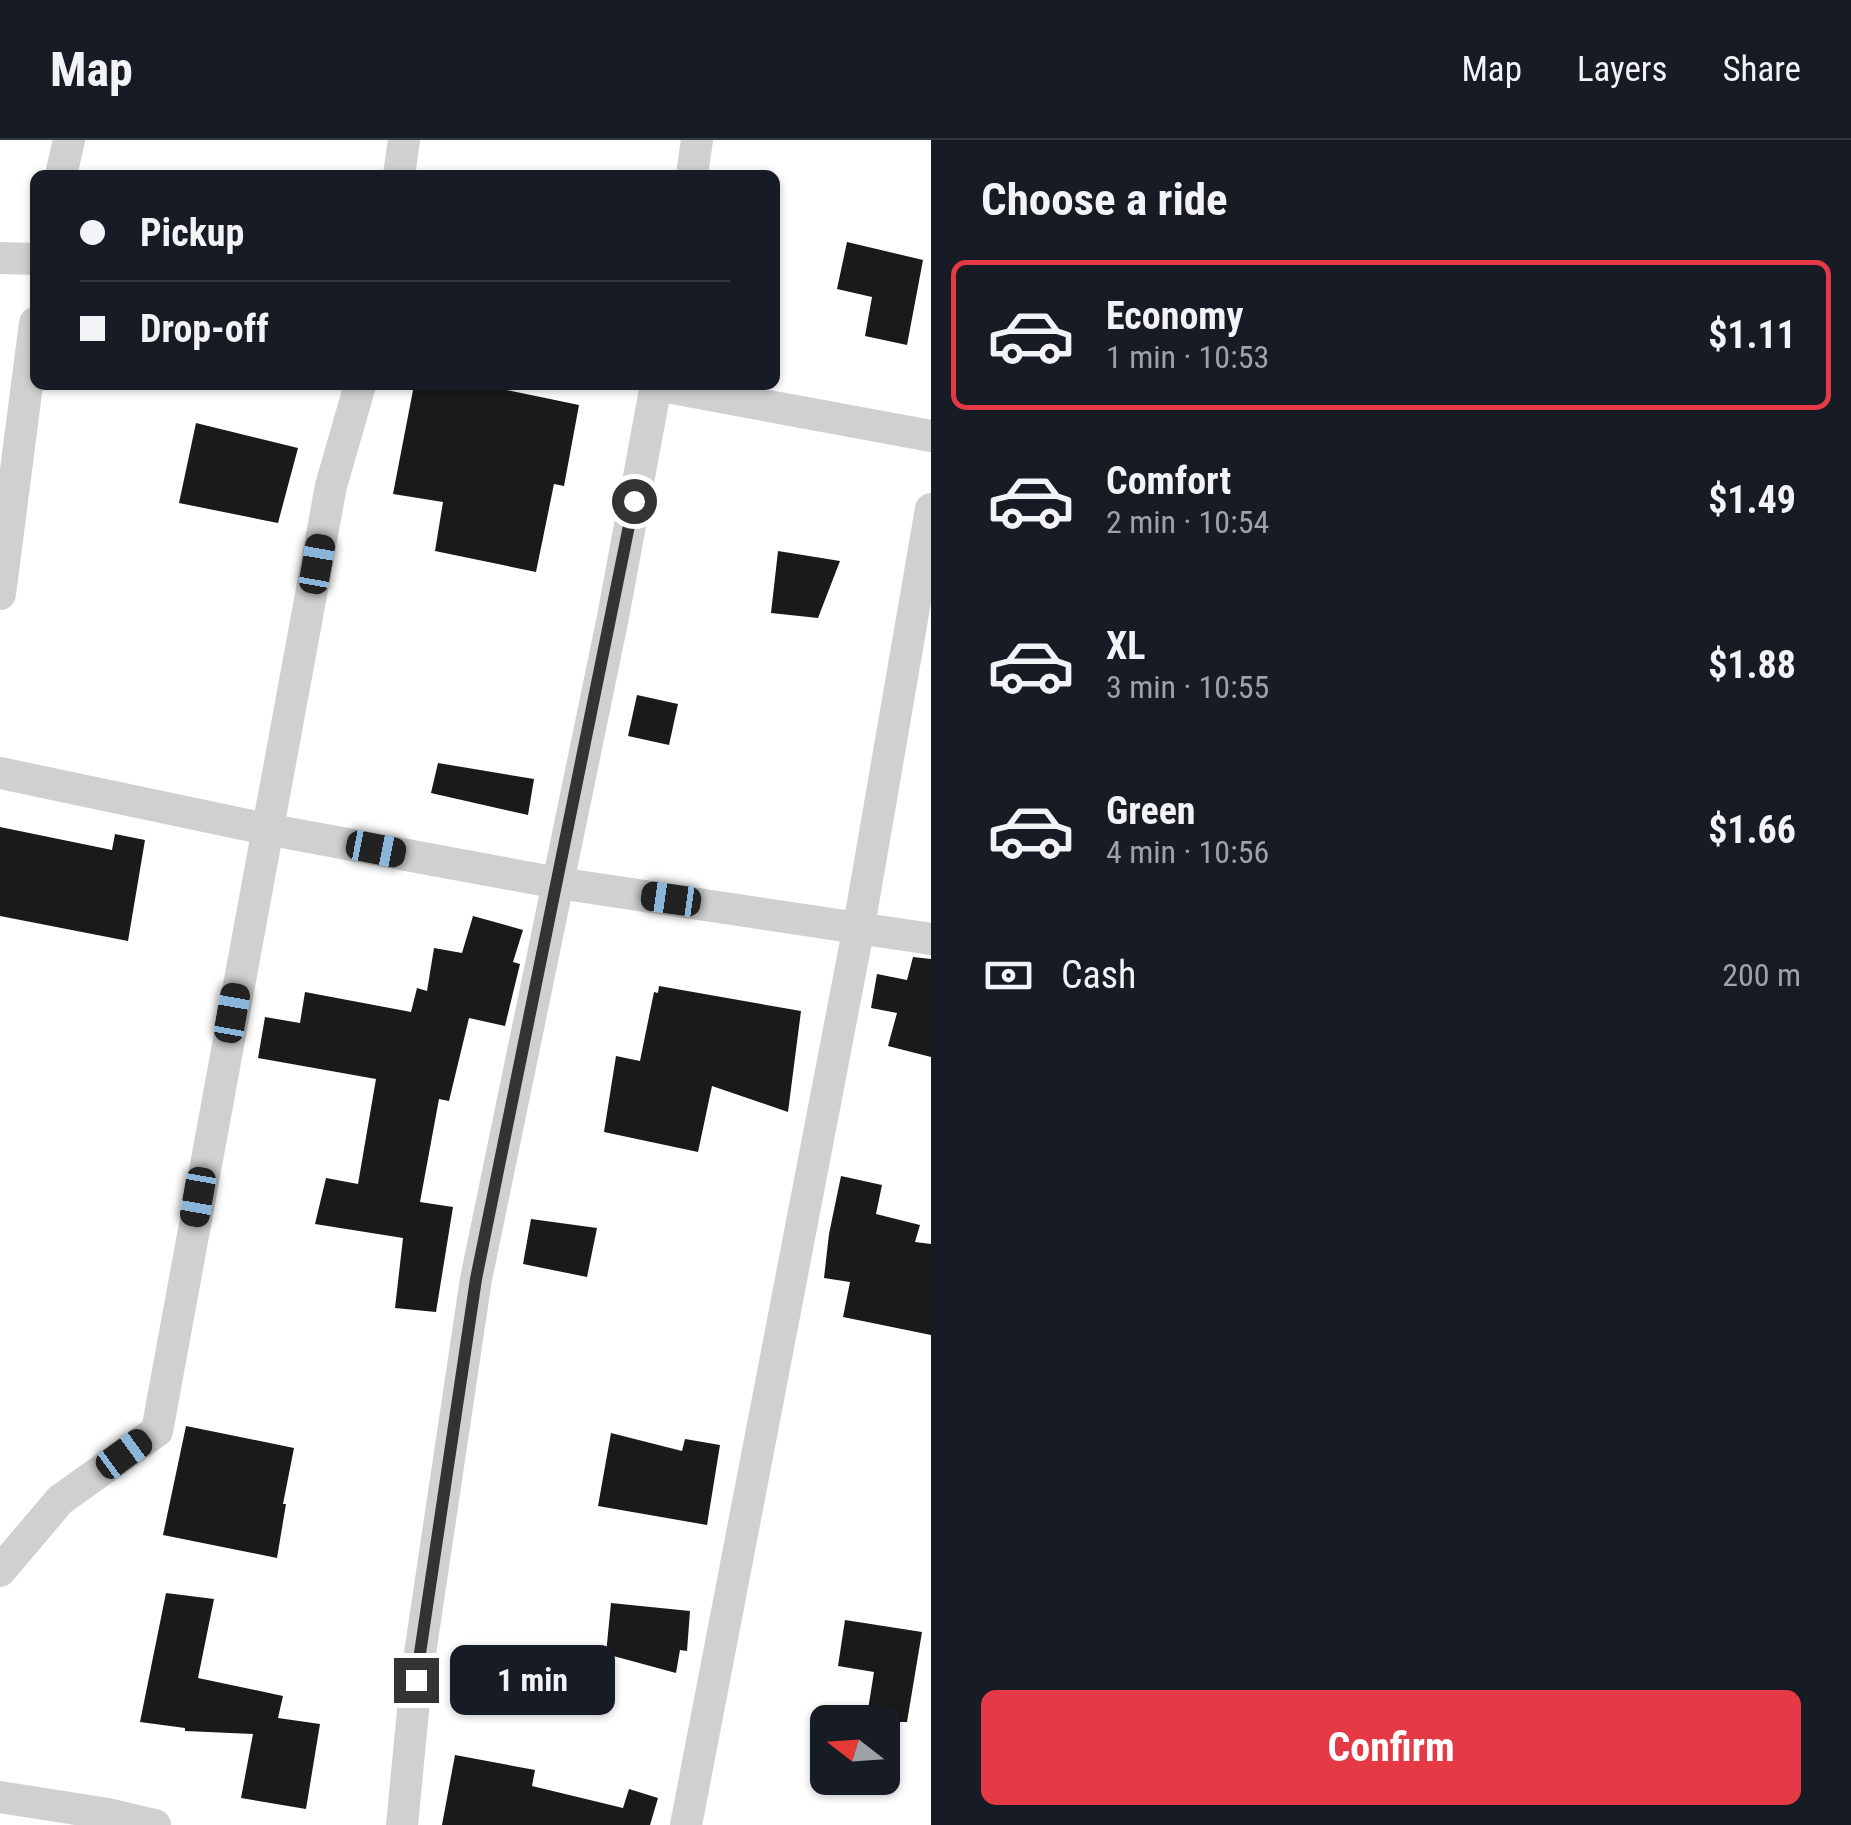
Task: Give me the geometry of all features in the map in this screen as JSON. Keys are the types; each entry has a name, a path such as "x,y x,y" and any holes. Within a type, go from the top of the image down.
{"street":[{"path":"63,170 69,140"},
{"path":"400,170 404,140"},
{"path":"693,170 698,140"},
{"path":"0,258 30,259"},
{"path":"0,594 30,362"},
{"path":"0,1571 60,1500 156,1431 332,486 359,390"},
{"path":"402,1825 416,1680 476,1279 655,390"},
{"path":"683,390 931,436"},
{"path":"686,1825 860,926 931,510"},
{"path":"0,772 266,829 558,883 931,939"},
{"path":"0,1797 155,1825"}],"building":[{"path":"847,242 923,260 907,345 865,336 872,297 837,289"},
{"path":"413,390 506,390 579,405 564,486 554,484 536,572 435,551 443,502 393,494"},
{"path":"196,423 298,448 278,523 179,503"},
{"path":"778,551 840,561 818,618 771,613"},
{"path":"637,695 678,704 669,745 628,736"},
{"path":"438,763 534,779 528,815 431,793"},
{"path":"0,827 112,850 115,834 145,840 128,941 0,916"},
{"path":"473,916 523,930 513,962 520,964 505,1026 469,1018 449,1101 439,1099 420,1202 453,1207 436,1312 395,1308 403,1238 315,1224 326,1178 358,1184 376,1079 258,1058 265,1017 300,1023 305,992 411,1012 417,988 427,991 434,948 462,953"},
{"path":"913,957 931,959 931,1057 888,1046 897,1013 871,1008 877,974 907,980"},
{"path":"659,986 801,1011 788,1112 712,1086 698,1152 604,1132 616,1056 640,1061 654,992 658,993"},
{"path":"841,1176 882,1185 876,1214 920,1225 915,1242 931,1244 931,1335 843,1317 850,1282 824,1278"},
{"path":"531,1219 597,1228 587,1277 523,1264"},
{"path":"186,1426 294,1448 277,1558 163,1535"},
{"path":"611,1433 682,1451 685,1439 720,1445 707,1525 598,1506"},
{"path":"166,1593 214,1599 198,1678 283,1696 278,1718 320,1724 306,1809 241,1798 253,1734 185,1731 140,1722"},
{"path":"611,1603 690,1611 687,1651 680,1650 676,1673 606,1654"},
{"path":"845,1620 922,1632 907,1722 900,1722 900,1705 869,1705 874,1672 838,1666"},
{"path":"455,1755 535,1770 532,1786 623,1808 629,1789 658,1798 650,1825 442,1825"}],"route":[{"path":"416,1680 476,1279 634,501"}]}
